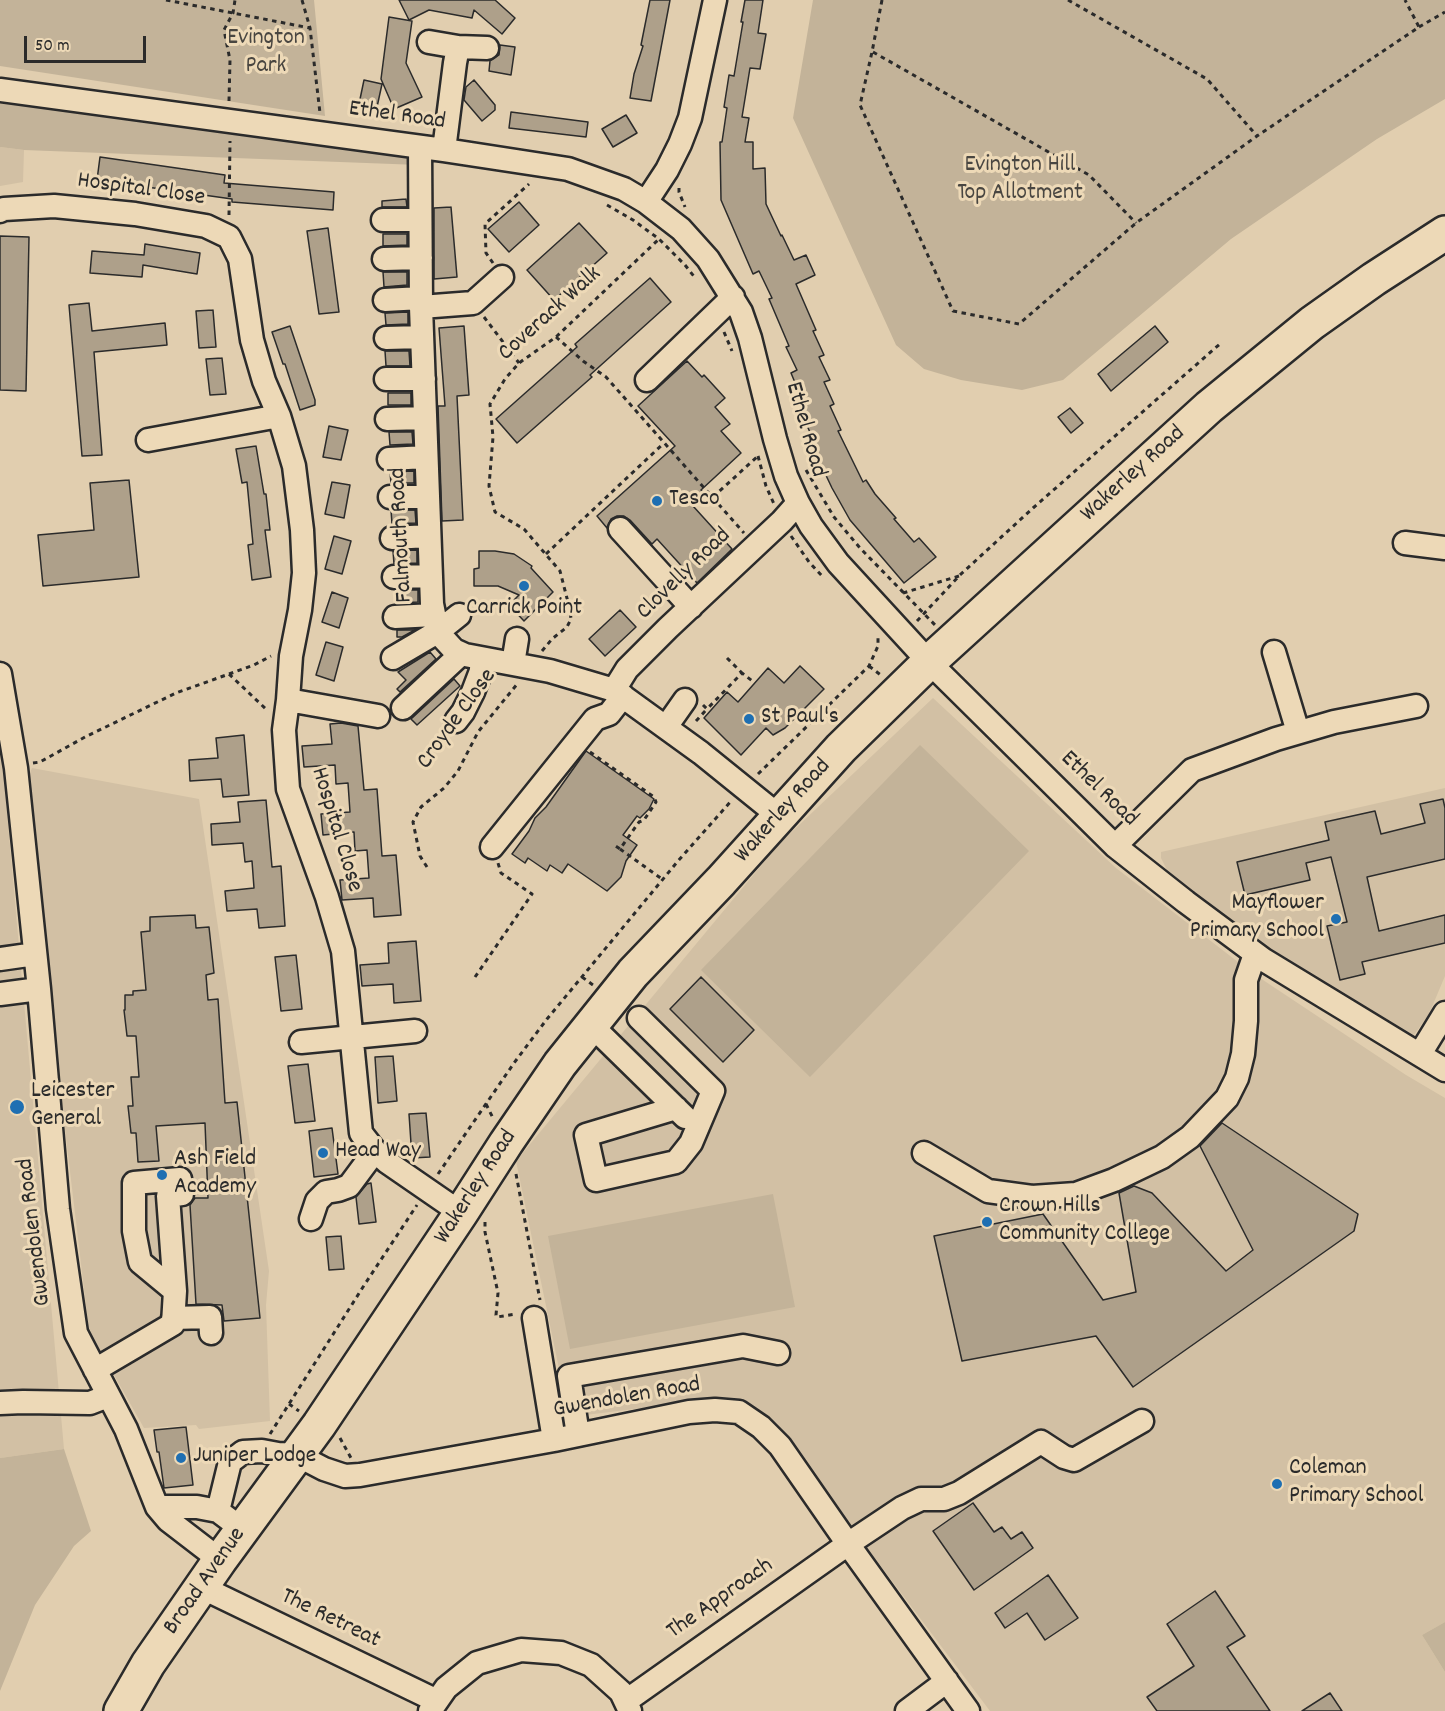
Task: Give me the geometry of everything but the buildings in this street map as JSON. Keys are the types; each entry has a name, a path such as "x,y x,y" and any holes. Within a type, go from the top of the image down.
{"highway":[{"name":"Wakerley Road","path":"297,1455 560,1064 633,973 721,881 841,748 940,652 1209,407 1312,323 1445,233"},
{"name":"Broad Avenue","path":"121,1711 148,1664 220,1560 230,1521 297,1455"}],"street":[{"path":"646,202 667,170 690,118 715,0"},
{"path":"429,42 458,47 487,48"},
{"path":"444,150 458,47"},
{"name":"Ethel Road","path":"0,90 230,111 420,147 568,169 624,189 646,202 681,229 708,259 725,305 741,312 786,476 798,502 811,526 838,563 903,634 940,652 1115,846 1255,954 1445,1070"},
{"name":"Falmouth Road","path":"420,147 421,302 432,604 436,623 454,650 471,656"},
{"name":"Hospital Close","path":"0,211 54,206 135,214 206,226 229,237 240,258 252,340 294,466 302,530 304,573 291,656 284,727 288,789 327,897 343,951 361,1133 375,1151 427,1190 469,1200"},
{"path":"383,220 420,220"},
{"path":"384,259 421,258"},
{"path":"385,300 473,303 502,277"},
{"path":"647,380 725,305"},
{"path":"386,338 422,337"},
{"path":"386,379 424,379"},
{"path":"148,440 279,416"},
{"path":"387,419 425,418"},
{"path":"389,459 426,458"},
{"path":"390,497 428,496"},
{"name":"Clovelly Road","path":"494,851 595,719 609,714 627,669 664,624 699,600 782,521 798,502"},
{"path":"620,529 699,600"},
{"path":"392,538 429,536"},
{"path":"1405,543 1445,548"},
{"path":"394,577 431,576"},
{"path":"393,658 436,623 459,615"},
{"path":"395,617 436,623"},
{"path":"517,639 521,665"},
{"path":"1274,652 1298,732"},
{"path":"404,708 471,656 580,679 619,693 779,816"},
{"name":"Croyde Close","path":"456,721 473,692 481,671 471,656"},
{"name":"Gwendolen Road","path":"0,674 16,768 39,989 58,1209 76,1334 126,1430 157,1507 168,1520 220,1560"},
{"path":"288,700 378,716"},
{"path":"666,727 692,701"},
{"path":"1115,846 1192,770 1298,732 1334,722 1416,706"},
{"path":"0,958 35,954"},
{"path":"924,1153 988,1191 1032,1197 1076,1194 1162,1157 1190,1137 1227,1098 1237,1077 1243,1054 1246,980 1255,954"},
{"path":"0,994 39,989"},
{"path":"1420,1054 1445,1013"},
{"path":"639,1018 713,1091 691,1143 676,1162 596,1180 586,1135 676,1108"},
{"path":"591,1025 697,1129"},
{"path":"301,1042 415,1031"},
{"path":"311,1220 317,1201 326,1192 349,1185 375,1151"},
{"path":"95,1370 173,1324 175,1292 168,1196 182,1194 180,1179 134,1183 134,1231 140,1262 175,1292"},
{"path":"173,1318 210,1317 211,1333"},
{"path":"534,1318 554,1440"},
{"path":"578,1435 569,1376 743,1346 778,1353"},
{"path":"0,1403 90,1402 108,1396"},
{"name":"Gwendolen Road","path":"297,1455 324,1469 345,1476 360,1476 689,1412 715,1410 739,1412 761,1427 780,1446 968,1711"},
{"name":"The Approach","path":"628,1706 848,1544 902,1508 921,1498 944,1499 959,1493 1041,1442 1064,1457 1074,1460 1142,1421"},
{"path":"157,1507 197,1507 230,1521 230,1462 243,1452 260,1451 297,1455"},
{"name":"The Retreat","path":"201,1587 433,1706"},
{"path":"433,1706 446,1688 477,1663 521,1650 561,1653 591,1665 621,1692 628,1706"},
{"path":"907,1711 947,1681"}],"path":[{"path":"166,0 310,28"},
{"path":"229,237 230,60 224,30 233,13 235,0"},
{"path":"302,0 310,28 320,115"},
{"path":"882,0 860,105 953,311 1019,324 1136,223 1257,136 1445,12"},
{"path":"1068,0 1207,79 1257,136"},
{"path":"1405,0 1419,27"},
{"path":"872,52 1089,175 1136,223"},
{"path":"680,181 679,192 686,209"},
{"path":"519,182 538,185"},
{"path":"502,277 486,253 485,224 529,184"},
{"path":"604,203 659,239 697,280"},
{"name":"Coverack Walk","path":"521,665 567,627 571,619 560,572 524,529 495,512 489,486 494,437 490,404 505,379 519,363 556,337 659,239"},
{"path":"473,303 519,363"},
{"path":"725,305 734,358"},
{"path":"556,337 583,361 606,377 755,546"},
{"path":"903,634 925,614 960,575 1221,343"},
{"path":"546,554 664,443"},
{"path":"712,497 758,456 766,486 782,521 809,562 823,577"},
{"path":"801,462 834,517 860,548 925,614 940,652"},
{"path":"903,593 960,575"},
{"path":"260,1451 363,1287 514,1063 547,1019 662,880 744,787 869,666 878,646 878,635 871,628"},
{"path":"16,768 40,762 85,737 176,693 254,665 293,645"},
{"path":"727,658 755,683"},
{"name":"Croyde Close","path":"427,867 420,856 413,822 421,807 444,788 458,771 478,732 510,694 521,665"},
{"path":"692,701 707,709 742,673"},
{"path":"229,674 284,727"},
{"path":"585,749 654,798 656,802 620,849"},
{"path":"614,845 662,880"},
{"path":"476,977 532,894 501,873 494,851"},
{"path":"506,1143 515,1171 542,1306 534,1318"},
{"path":"469,1200 485,1202 484,1225 498,1293 497,1317 532,1312 534,1318"}],"shaded area":[{"path":"0,147 24,150 23,182 0,186"},
{"name":"Crown Hills Community College","path":"933,698 1116,868 1251,972 1406,1075 1445,1098 1445,1622 1422,1635 1445,1672 1445,1711 990,1711 794,1451 708,1400 569,1417 516,1161 779,844"},
{"name":"Leicester General","path":"0,734 64,1449 0,1458"},
{"name":"Ash Field Academy","path":"32,768 199,799 269,1271 266,1305 270,1421 199,1429 196,1425 144,1428 89,1331 59,1079 28,778"},
{"name":"Mayflower Primary School","path":"1445,788 1445,976 1429,1014 1414,1035 1272,951 1182,886 1169,874 1161,858 1161,852"}],"green space":[{"name":"Evington Park","path":"0,0 314,0 325,116 0,66"},
{"name":"Evington Hill Top Allotment","path":"813,0 1445,0 1445,99 1377,139 1231,239 1063,380 1022,390 961,380 924,369 896,345 793,118"},
{"path":"0,98 420,147 419,165 24,150 0,147"},
{"path":"920,745 1029,851 810,1077 701,970"},
{"path":"773,1194 795,1307 570,1349 548,1236"},
{"path":"64,1449 91,1531 74,1546 35,1605 0,1691 0,1458"},
{"path":"1445,1622 1445,1672 1422,1635"}],"place":[{"name":"Tesco","path":"657,501"},
{"name":"Carrick Point","path":"524,586"},
{"name":"St Paul's","path":"749,719"},
{"name":"Mayflower Primary School","path":"1336,919"},
{"name":"Leicester General","path":"17,1107"},
{"name":"Head Way","path":"323,1153"},
{"name":"Ash Field Academy","path":"162,1175"},
{"name":"Crown Hills Community College","path":"987,1222"},
{"name":"Juniper Lodge","path":"181,1458"},
{"name":"Coleman Primary School","path":"1277,1484"}]}
